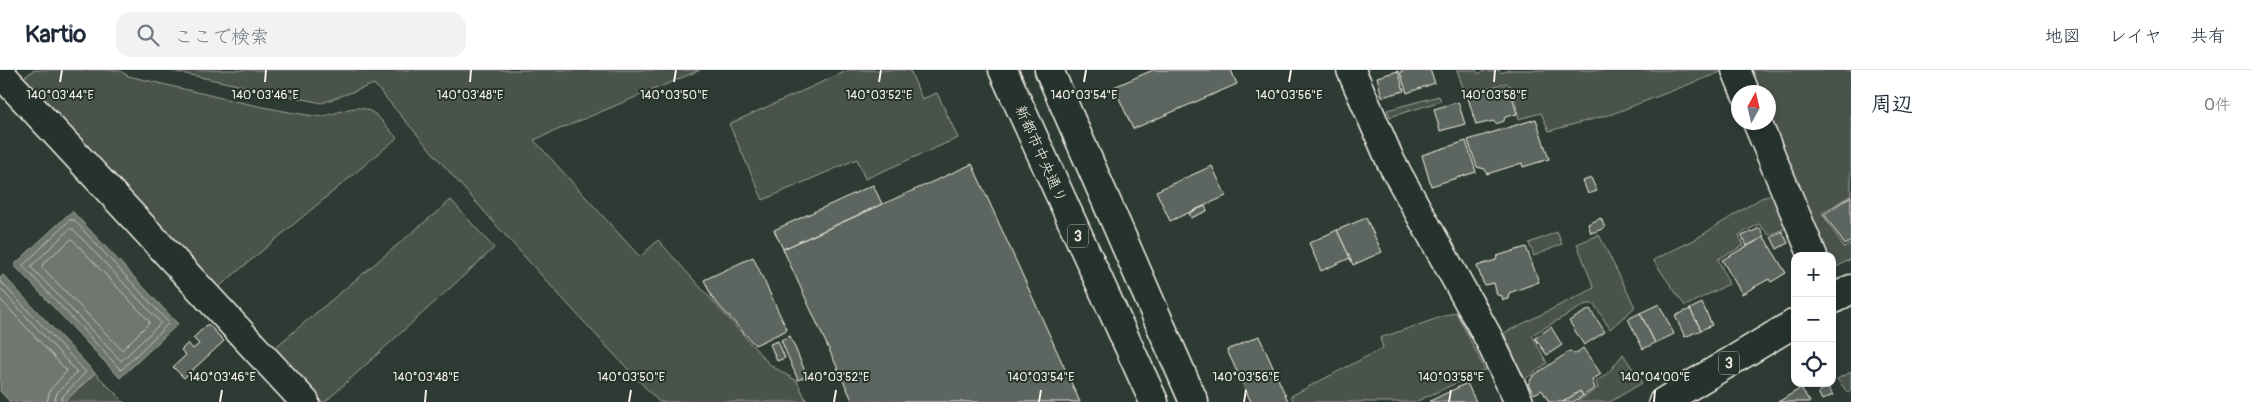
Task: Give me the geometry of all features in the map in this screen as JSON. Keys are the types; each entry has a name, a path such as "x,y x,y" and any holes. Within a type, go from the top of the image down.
{"street":[{"name":"新都市中央通り","path":"1003,70 1154,402"},
{"path":"1049,70 1194,402"},
{"path":"1351,70 1391,162 1488,337 1519,402"},
{"path":"1736,70 1742,85"},
{"path":"0,73 305,402"},
{"path":"1760,130 1810,252"},
{"path":"1836,298 1851,289"},
{"name":"3","path":"1663,402 1791,325"}],"shaded area":[{"path":"34,70 119,70 128,76 244,103 314,116 363,108 377,116 397,138 214,291 19,81"},
{"path":"167,70 700,70 534,140 640,257 658,240 770,365 797,381 807,402 659,402 514,245 374,84 322,103"},
{"path":"849,70 910,70 922,99 937,93 958,138 865,179 857,159 763,200 729,124"},
{"path":"1457,70 1476,70 1478,74 1487,70 1490,72 1499,70 1501,73 1509,70 1720,70 1721,72 1612,114 1549,131 1541,113 1519,119 1512,87 1506,83 1465,94"},
{"path":"1748,70 1851,70 1851,195 1822,213 1844,248 1851,244 1851,259 1836,267 1836,252 1824,252 1773,130 1776,130 1776,85 1754,85"},
{"path":"1439,96 1441,101 1390,117 1387,110"},
{"path":"1773,195 1789,227 1769,235 1759,224 1739,235 1743,246 1718,259 1729,284 1685,306 1653,260 1694,240 1761,198"},
{"path":"451,200 494,248 325,402 317,402 273,349"},
{"path":"1557,232 1562,244 1534,256 1529,243"},
{"path":"1599,235 1635,307 1610,329 1594,304 1586,304 1532,335 1547,363 1524,380 1504,333 1594,288 1577,244"},
{"path":"1456,312 1485,370 1415,402 1294,402 1291,396 1383,348 1380,338"},
{"path":"1623,354 1642,383 1610,402 1577,402 1598,388 1596,382 1609,372"},
{"path":"1851,372 1851,391 1848,393 1837,379"},
{"path":"95,373 124,402 64,402"}],"water":[{"path":"72,211 178,324 120,378 14,265"},
{"path":"3,275 95,373 64,402 10,402 0,391 0,278"}],"building":[{"path":"1153,70 1231,70 1237,84 1133,129 1114,87"},
{"path":"1404,70 1430,70 1435,83 1407,93 1400,72"},
{"path":"1398,71 1404,91 1382,97 1377,77"},
{"path":"1505,86 1505,89 1510,89 1517,114 1505,117 1504,121 1496,124 1493,121 1476,125 1468,98"},
{"path":"1458,102 1465,124 1440,131 1434,109"},
{"path":"1536,119 1549,159 1523,167 1522,163 1487,174 1485,169 1477,167 1468,140"},
{"path":"1466,141 1476,172 1431,186 1422,155"},
{"path":"972,164 1080,402 853,402 783,249"},
{"path":"1212,166 1226,196 1170,221 1156,191"},
{"path":"1591,178 1597,191 1588,194 1583,181"},
{"path":"873,185 882,204 783,249 774,230"},
{"path":"1851,196 1851,241 1845,245 1824,214"},
{"path":"1205,206 1207,211 1191,218 1189,213"},
{"path":"1366,218 1382,252 1353,265 1337,230"},
{"path":"1601,218 1605,228 1591,233 1588,224"},
{"path":"1760,228 1764,237 1747,246 1742,236"},
{"path":"1337,230 1350,258 1321,271 1309,243"},
{"path":"1782,231 1788,243 1777,249 1771,237"},
{"path":"1764,237 1786,273 1771,282 1769,279 1742,294 1722,260"},
{"path":"1526,247 1539,282 1509,293 1508,299 1503,300 1502,296 1497,295 1494,283 1484,285 1477,266 1496,260 1497,256"},
{"path":"753,257 787,330 755,345 713,299 704,280"},
{"path":"1702,303 1712,325 1701,330 1690,309"},
{"path":"1659,304 1674,334 1655,343 1640,313"},
{"path":"1590,309 1605,332 1584,345 1569,321"},
{"path":"1690,309 1701,330 1685,337 1675,316"},
{"path":"1640,313 1655,343 1643,349 1628,319"},
{"path":"208,324 224,341 184,378 173,367 186,355 181,350 188,343 193,349 199,344 193,338"},
{"path":"1551,327 1562,345 1547,355 1535,338"},
{"path":"790,336 807,376 798,380 781,340"},
{"path":"1259,336 1287,402 1251,402 1227,350"},
{"path":"778,341 785,358 777,361 770,344"},
{"path":"1583,348 1601,374 1592,380 1595,388 1583,396 1580,391 1563,402 1549,402 1542,390 1534,394 1528,384 1533,376 1570,351 1575,354"},
{"path":"1467,383 1476,402 1430,402 1430,401"},
{"path":"1828,387 1833,395 1822,400 1818,392"},
{"path":"1801,388 1810,402 1778,402"},
{"path":"1580,391 1583,396 1573,402 1563,402"}]}
